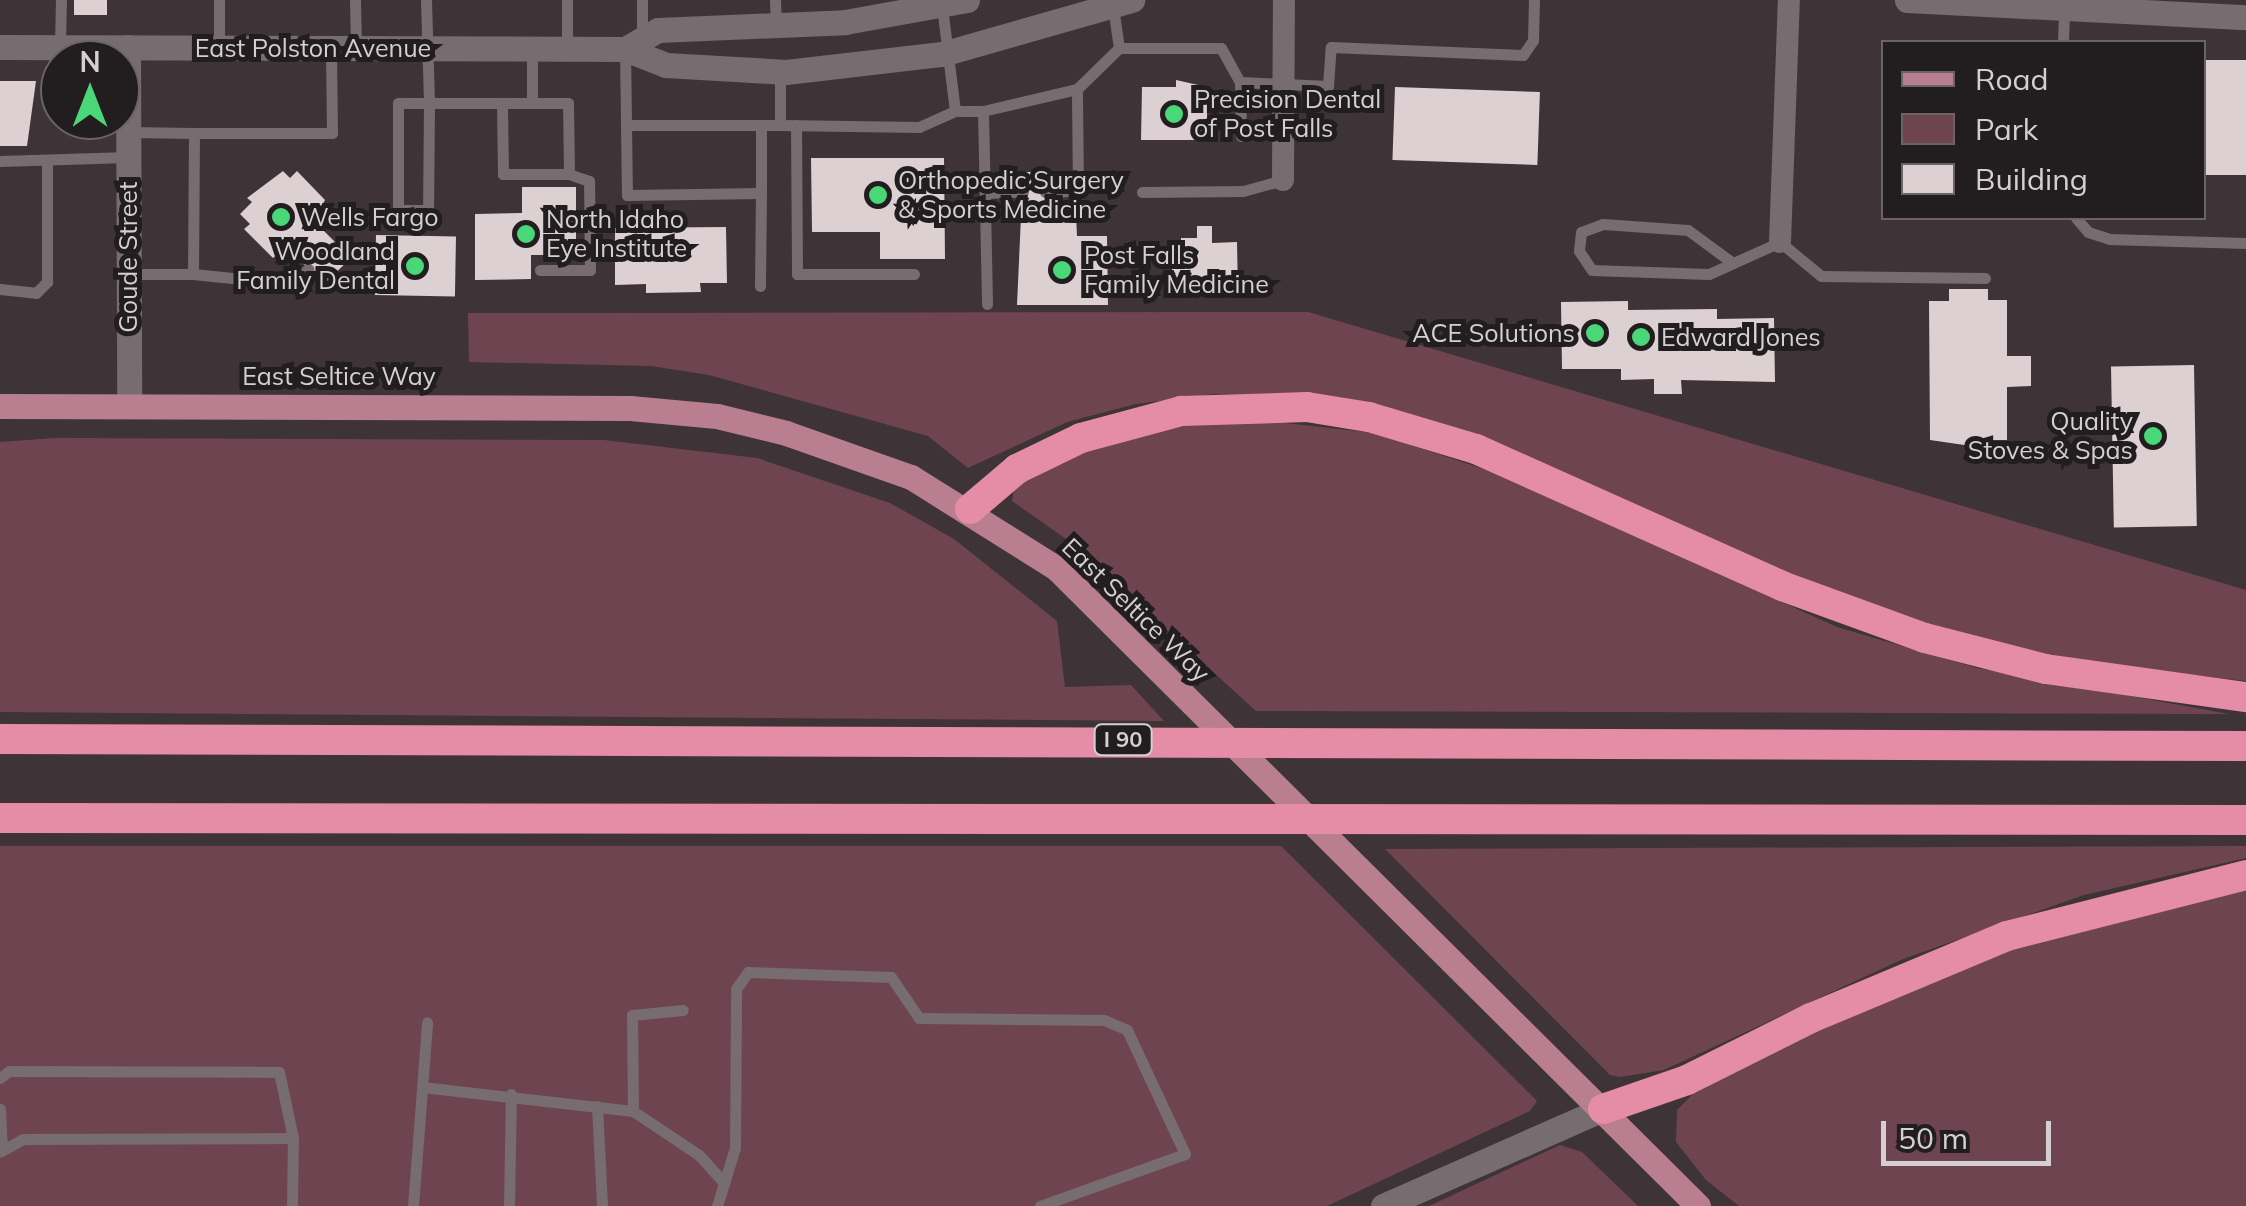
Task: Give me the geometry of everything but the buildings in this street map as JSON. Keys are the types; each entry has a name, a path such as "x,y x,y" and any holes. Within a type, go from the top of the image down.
{"highway":[{"path":"970,509 1032,460 1081,438 1181,410 1307,407 1369,417 1476,449 1782,586 1925,638 2046,669 2246,697"},
{"name":"I 90","path":"0,739 2246,746"},
{"path":"0,818 2246,820"},
{"path":"1603,1109 1687,1080 1811,1018 2007,936 2246,875"}],"main road":[{"name":"East Seltice Way","path":"0,406 630,408 717,416 824,443 970,509 1056,568 1428,943 1603,1109 1698,1206"}],"street":[{"path":"1282,180 1284,0"},
{"path":"1780,242 1788,0"},
{"path":"1907,0 2063,4 2246,17"},
{"name":"East Polston Avenue","path":"140,47 567,49 634,43 698,24 776,12 845,22 954,3"},
{"name":"East Polston Avenue","path":"634,43 666,66 780,72 946,53 1122,3"},
{"name":"East Polston Avenue","path":"0,47 40,48"},
{"name":"Goude Street","path":"128,140 128,406"},
{"path":"1382,1206 1603,1109"}],"lane":[{"path":"60,40 61,0"},
{"path":"218,48 220,0"},
{"path":"0,161 46,160 194,133 332,133 343,48 355,0"},
{"path":"426,0 430,102 428,210 398,210 398,102 430,102 568,102 569,174"},
{"path":"567,0 567,49"},
{"path":"642,0 626,126 627,195 761,193"},
{"path":"1240,82 1328,86 1331,47 1523,55 1533,40 1534,0"},
{"path":"954,3 946,53 955,110"},
{"path":"626,126 918,126 955,110 984,111 1078,88 1119,48 1122,3"},
{"path":"2063,4 2063,40"},
{"path":"1119,48 1221,48 1240,82 1241,136"},
{"path":"532,49 532,102"},
{"path":"780,72 780,125"},
{"path":"1045,192 1078,192 1078,88"},
{"path":"502,102 503,174 569,174 589,181 590,270 540,270"},
{"path":"984,111 987,304"},
{"path":"760,286 762,125"},
{"path":"796,125 797,274 914,274"},
{"path":"192,274 194,133"},
{"path":"0,290 36,292 46,282 46,160"},
{"path":"1142,192 1243,192 1282,180"},
{"path":"985,192 1022,192"},
{"path":"2078,220 2088,232 2109,238 2246,243"},
{"path":"1730,260 1688,230 1603,224 1581,232 1579,252 1592,270 1697,275 1780,242 1821,276 1985,278"},
{"path":"128,274 192,274 277,281 309,269"},
{"path":"716,1206 735,1148 736,989 748,972 891,977 919,1018 1104,1020 1127,1030 1184,1154 1040,1206"},
{"path":"633,1110 632,1015 684,1010"},
{"path":"414,1206 427,1023"},
{"path":"0,1078 9,1071 279,1072 293,1138 292,1206"},
{"path":"422,1087 633,1110 700,1156 724,1183"},
{"path":"510,1206 512,1094"},
{"path":"597,1106 602,1206"},
{"path":"0,1109 1,1151 23,1139 293,1138"}],"green space":[{"path":"1308,312 2246,590 2246,681 2095,664 1938,629 1782,571 1466,432 1341,397 1214,394 1136,404 1067,422 968,468 928,436 709,375 651,366 469,362 468,313"},
{"path":"1258,420 1374,433 1502,475 1837,627 1977,668 2229,714 1256,711 1069,541 1012,501 1015,485 1054,457 1188,425"},
{"path":"55,438 604,440 757,458 890,503 954,539 1057,621 1065,687 1131,685 1164,721 0,712 0,442"},
{"path":"0,846 1281,846 1537,1101 1530,1111 1327,1206 0,1206"},
{"path":"2246,846 2246,858 2084,895 1903,959 1664,1070 1620,1077 1610,1075 1385,849"},
{"path":"2246,890 2246,1206 1739,1206 1706,1180 1676,1142 1677,1110 1692,1095 1758,1058 2006,947"},
{"path":"1560,1145 1582,1152 1638,1206 1429,1206"}],"place":[{"name":"Precision Dental of Post Falls","path":"1174,114"},
{"name":"Orthopedic Surgery & Sports Medicine","path":"878,195"},
{"name":"Wells Fargo","path":"281,217"},
{"name":"North Idaho Eye Institute","path":"526,234"},
{"name":"Woodland Family Dental","path":"415,266"},
{"name":"Post Falls Family Medicine","path":"1062,270"},
{"name":"ACE Solutions","path":"1595,333"},
{"name":"Edward Jones","path":"1641,337"},
{"name":"Quality Stoves & Spas","path":"2153,436"}]}
